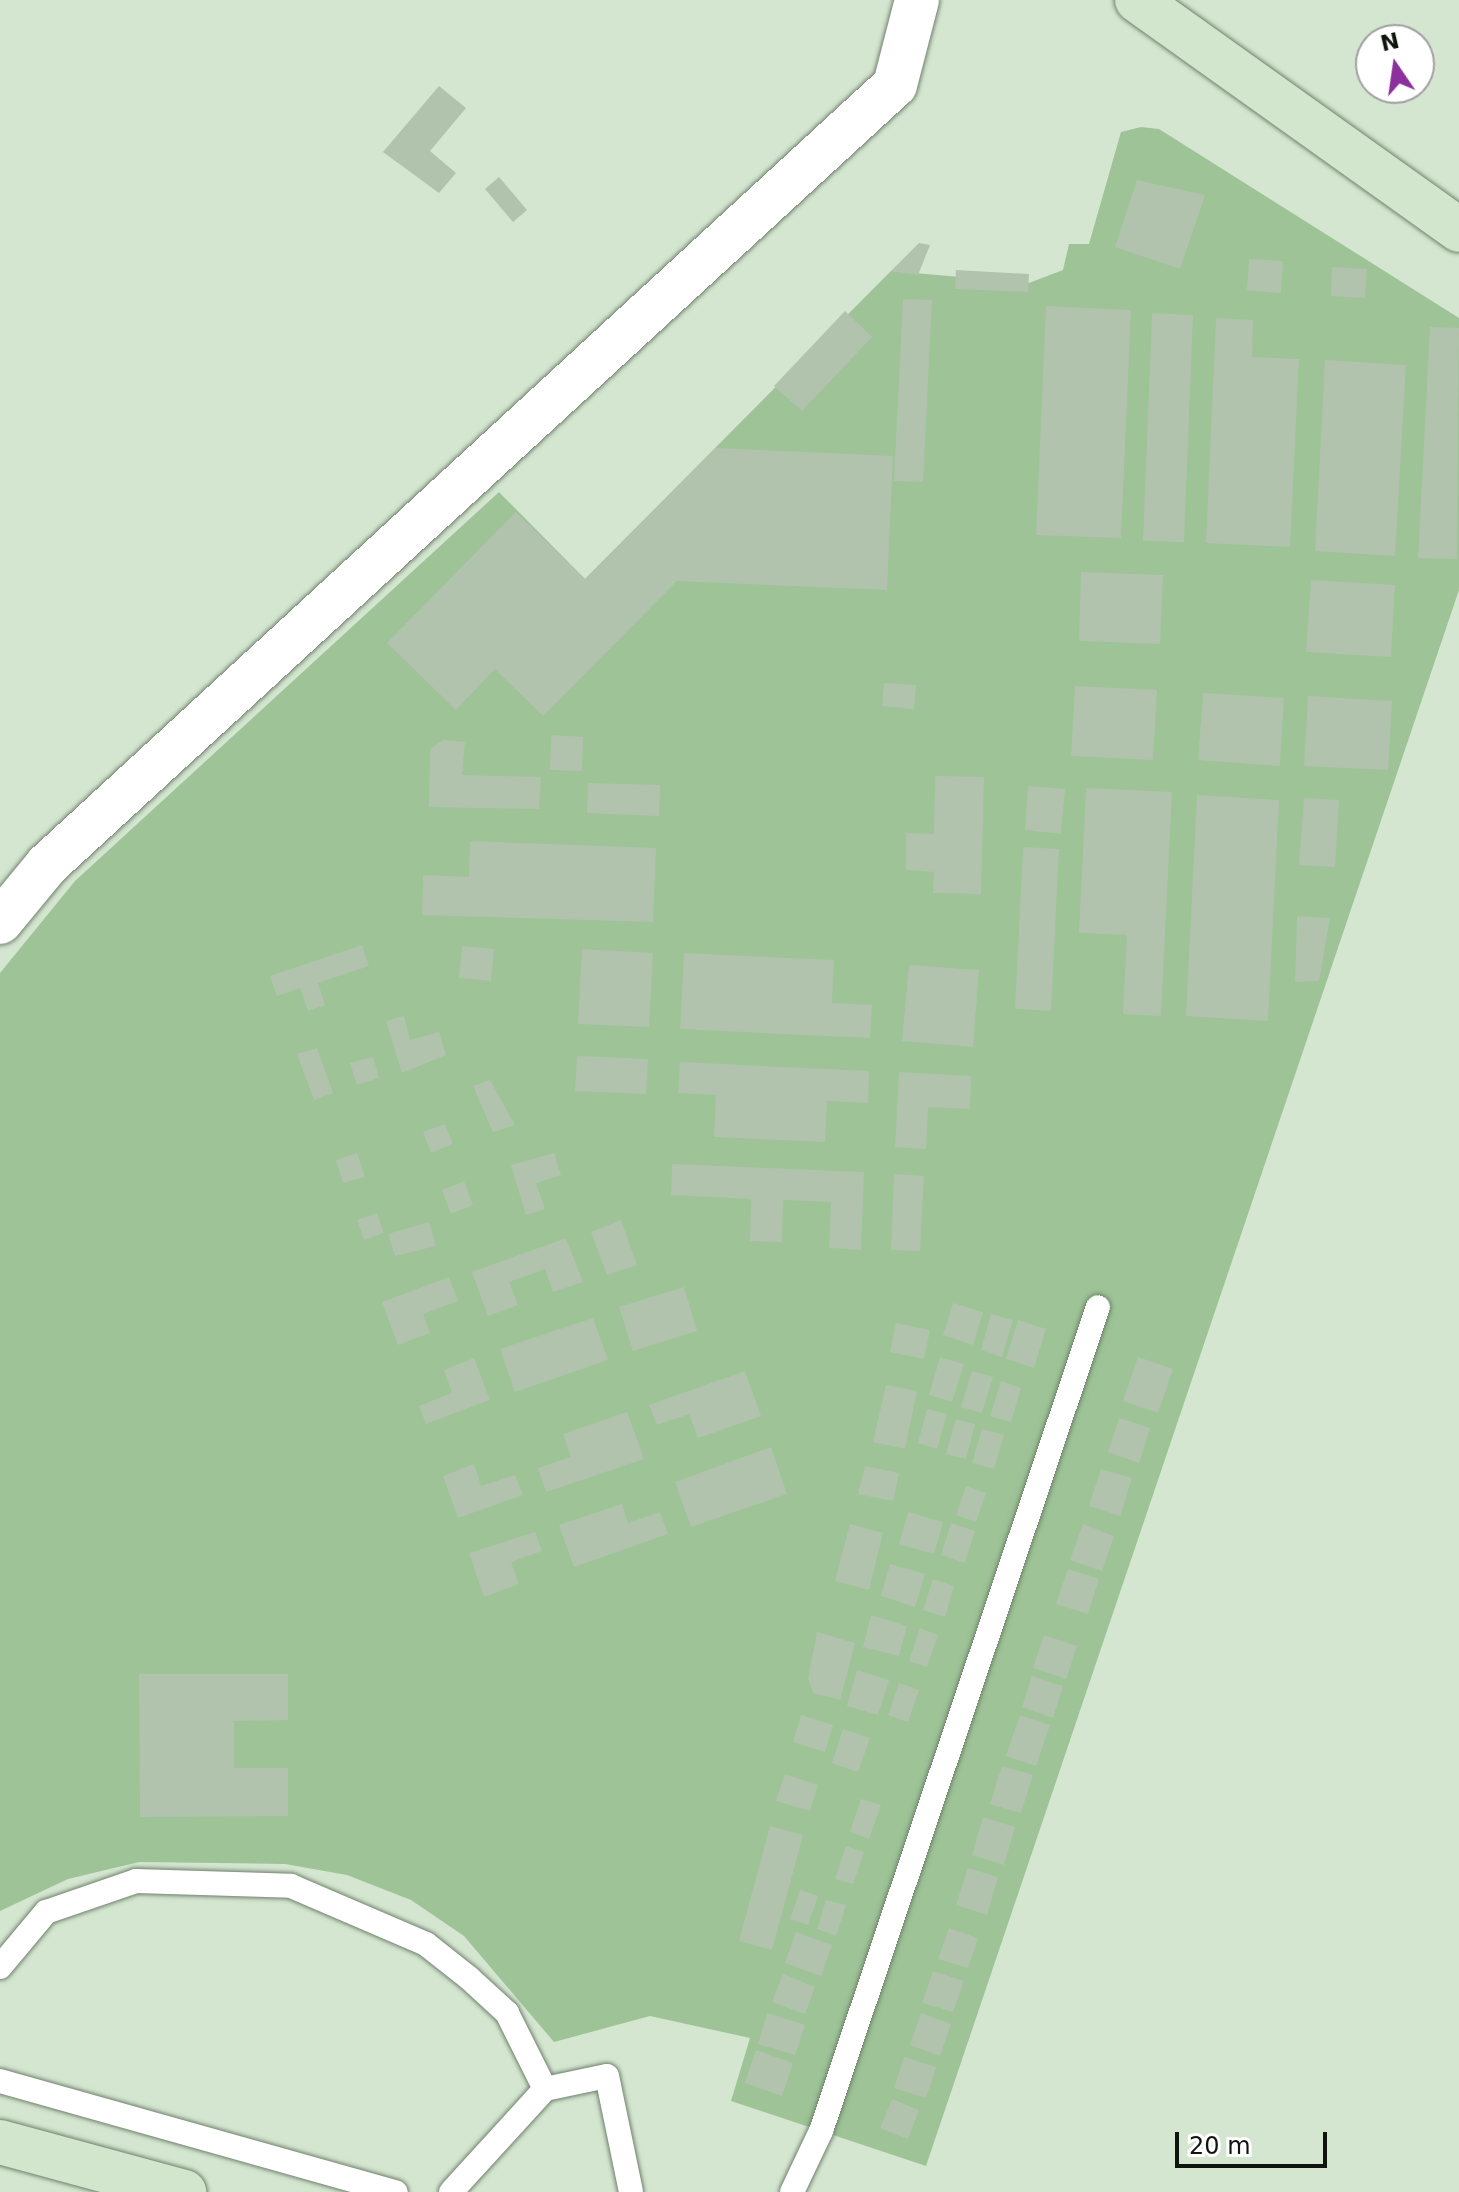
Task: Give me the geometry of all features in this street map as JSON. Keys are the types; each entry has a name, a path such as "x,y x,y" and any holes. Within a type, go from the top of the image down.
{"main road":[{"path":"1155,5 1459,230"},
{"path":"0,2142 184,2192"}],"street":[{"path":"0,922 47,865 895,85 917,0"}],"lane":[{"path":"792,2192 821,2131 1098,1307"},
{"path":"0,1967 46,1912 136,1881 291,1886 426,1944 469,1978 507,2013 545,2089"},
{"path":"451,2192 545,2089 607,2076 631,2192"},
{"path":"0,2081 396,2192"}],"green space":[{"path":"1141,127 1159,129 1459,318 1459,590 926,2166 731,2101 750,2038 650,2016 554,2042 464,1936 411,1900 347,1875 285,1864 139,1862 68,1879 0,1911 0,973 75,881 499,492 585,579 891,271 1029,283 1063,270 1069,244 1089,244 1121,132"}],"building":[{"path":"439,86 466,108 430,151 456,173 439,193 383,152"},
{"path":"499,177 527,210 513,222 485,189"},
{"path":"1137,180 1205,195 1180,269 1115,247"},
{"path":"919,243 930,245 918,275 891,271"},
{"path":"1249,259 1283,261 1281,293 1247,290"},
{"path":"1332,267 1367,269 1365,298 1331,296"},
{"path":"956,270 1029,274 1028,292 955,289"},
{"path":"903,299 932,300 923,482 894,481"},
{"path":"1046,306 1131,310 1121,538 1036,535"},
{"path":"845,311 872,337 802,411 774,386"},
{"path":"1152,313 1193,315 1184,542 1143,541"},
{"path":"1216,318 1253,320 1252,357 1299,359 1290,547 1206,543"},
{"path":"1430,327 1459,328 1457,559 1418,558"},
{"path":"1325,360 1406,365 1395,556 1315,551"},
{"path":"716,448 893,456 887,590 677,581 543,716 495,669 456,710 387,643 516,512 585,579"},
{"path":"1081,572 1163,575 1160,644 1079,641"},
{"path":"1311,580 1395,585 1391,657 1306,652"},
{"path":"884,683 916,685 914,709 882,706"},
{"path":"1075,686 1157,690 1153,760 1071,756"},
{"path":"1203,693 1284,698 1280,766 1198,760"},
{"path":"1308,696 1392,701 1388,770 1304,766"},
{"path":"551,735 583,737 582,771 550,770"},
{"path":"443,740 465,742 462,775 541,777 539,809 429,807 430,749"},
{"path":"935,776 984,777 981,894 933,893 934,872 906,870 906,833 934,834"},
{"path":"588,783 660,785 659,816 587,813"},
{"path":"1028,786 1065,789 1061,834 1025,830"},
{"path":"1086,788 1172,792 1161,1016 1123,1014 1127,935 1079,933"},
{"path":"1197,795 1279,800 1268,1021 1186,1016"},
{"path":"1304,798 1339,800 1335,867 1299,865"},
{"path":"470,841 656,848 653,922 422,915 423,875 469,877"},
{"path":"1023,847 1059,849 1051,1011 1015,1009"},
{"path":"1297,916 1330,918 1319,981 1295,982"},
{"path":"362,945 369,966 318,983 325,1005 308,1011 300,988 277,996 270,976"},
{"path":"462,946 494,949 491,981 459,978"},
{"path":"582,949 653,953 649,1027 578,1024"},
{"path":"684,953 834,960 832,1003 872,1005 870,1038 680,1029"},
{"path":"909,965 979,970 973,1047 902,1041"},
{"path":"404,1016 410,1040 439,1032 446,1055 402,1073 386,1021"},
{"path":"317,1048 333,1093 314,1100 297,1054"},
{"path":"577,1056 648,1059 646,1094 575,1091"},
{"path":"373,1057 379,1078 357,1085 350,1063"},
{"path":"680,1062 869,1071 868,1103 827,1101 825,1142 714,1137 716,1095 678,1093"},
{"path":"899,1072 971,1076 970,1109 928,1107 926,1149 895,1147"},
{"path":"490,1080 515,1125 493,1132 473,1086"},
{"path":"445,1124 453,1144 431,1153 423,1132"},
{"path":"357,1153 365,1177 343,1183 336,1160"},
{"path":"554,1153 561,1175 536,1183 545,1209 526,1215 511,1165"},
{"path":"672,1164 864,1172 861,1250 829,1248 831,1202 783,1200 782,1242 750,1241 751,1199 671,1195"},
{"path":"894,1174 924,1176 920,1251 891,1250"},
{"path":"464,1181 473,1205 451,1214 442,1190"},
{"path":"377,1213 384,1233 364,1240 357,1220"},
{"path":"621,1220 637,1265 607,1275 591,1232"},
{"path":"429,1222 436,1246 395,1256 388,1234"},
{"path":"566,1238 583,1282 553,1292 545,1269 509,1282 518,1305 488,1316 472,1272"},
{"path":"449,1277 458,1301 423,1314 430,1333 398,1345 382,1302"},
{"path":"684,1287 697,1331 633,1351 619,1307"},
{"path":"953,1303 983,1312 973,1345 943,1335"},
{"path":"991,1314 1013,1320 1002,1357 981,1350"},
{"path":"593,1318 608,1360 515,1392 500,1349"},
{"path":"1018,1320 1046,1329 1034,1368 1006,1359"},
{"path":"896,1323 930,1330 924,1359 890,1352"},
{"path":"940,1357 964,1364 952,1402 929,1395"},
{"path":"1138,1357 1173,1369 1158,1413 1123,1401"},
{"path":"474,1358 490,1400 426,1424 419,1406 452,1393 444,1370"},
{"path":"745,1371 761,1416 698,1438 689,1414 657,1425 649,1405"},
{"path":"972,1371 993,1377 982,1413 961,1407"},
{"path":"1001,1381 1021,1388 1011,1422 990,1416"},
{"path":"886,1385 917,1391 905,1449 873,1442"},
{"path":"927,1409 947,1414 937,1449 918,1443"},
{"path":"627,1412 644,1459 546,1492 538,1468 571,1457 563,1434"},
{"path":"1119,1418 1150,1428 1139,1463 1108,1452"},
{"path":"956,1419 975,1424 966,1459 946,1454"},
{"path":"982,1429 1004,1435 994,1469 972,1463"},
{"path":"771,1447 787,1494 691,1527 675,1482"},
{"path":"474,1464 481,1486 515,1475 523,1495 458,1518 443,1476"},
{"path":"865,1466 899,1473 893,1501 858,1494"},
{"path":"1101,1469 1132,1478 1120,1516 1089,1506"},
{"path":"966,1486 986,1493 976,1522 956,1515"},
{"path":"622,1504 628,1523 660,1512 668,1534 574,1567 559,1525"},
{"path":"908,1512 943,1522 934,1554 899,1544"},
{"path":"951,1523 975,1531 965,1563 941,1555"},
{"path":"850,1524 883,1533 869,1590 835,1581"},
{"path":"1083,1524 1114,1536 1102,1571 1070,1560"},
{"path":"535,1532 542,1551 511,1562 519,1584 484,1597 469,1553"},
{"path":"890,1564 925,1574 915,1607 881,1596"},
{"path":"1068,1569 1099,1579 1088,1614 1056,1604"},
{"path":"933,1579 954,1586 945,1617 923,1610"},
{"path":"871,1615 907,1626 899,1656 863,1647"},
{"path":"920,1628 938,1635 927,1667 909,1661"},
{"path":"817,1632 855,1643 840,1700 813,1693 808,1678"},
{"path":"1044,1635 1077,1646 1066,1679 1033,1668"},
{"path":"857,1670 889,1680 878,1715 847,1706"},
{"path":"139,1674 288,1674 288,1720 234,1721 234,1768 288,1768 288,1816 140,1817"},
{"path":"1032,1676 1063,1686 1053,1718 1022,1707"},
{"path":"899,1683 919,1690 908,1722 888,1715"},
{"path":"801,1715 833,1725 825,1752 793,1742"},
{"path":"1020,1715 1050,1725 1036,1766 1006,1756"},
{"path":"843,1729 870,1738 858,1772 832,1763"},
{"path":"1002,1766 1033,1775 1021,1813 990,1804"},
{"path":"785,1774 818,1785 810,1811 776,1801"},
{"path":"861,1799 881,1805 869,1839 850,1832"},
{"path":"983,1817 1015,1827 1004,1865 972,1855"},
{"path":"770,1826 803,1835 772,1950 739,1941"},
{"path":"846,1846 864,1852 853,1884 835,1879"},
{"path":"968,1868 998,1877 987,1915 956,1905"},
{"path":"800,1890 818,1896 808,1925 790,1919"},
{"path":"826,1900 846,1905 836,1936 817,1929"},
{"path":"949,1928 978,1938 968,1968 938,1959"},
{"path":"796,1932 832,1945 821,1976 785,1963"},
{"path":"933,1971 964,1981 953,2012 922,2003"},
{"path":"783,1974 815,1987 805,2014 772,2002"},
{"path":"767,2013 805,2025 795,2055 758,2044"},
{"path":"921,2013 951,2024 940,2056 910,2045"},
{"path":"756,2050 793,2063 782,2096 745,2083"},
{"path":"904,2057 936,2067 926,2098 894,2088"},
{"path":"892,2099 919,2110 908,2139 880,2128"}]}
